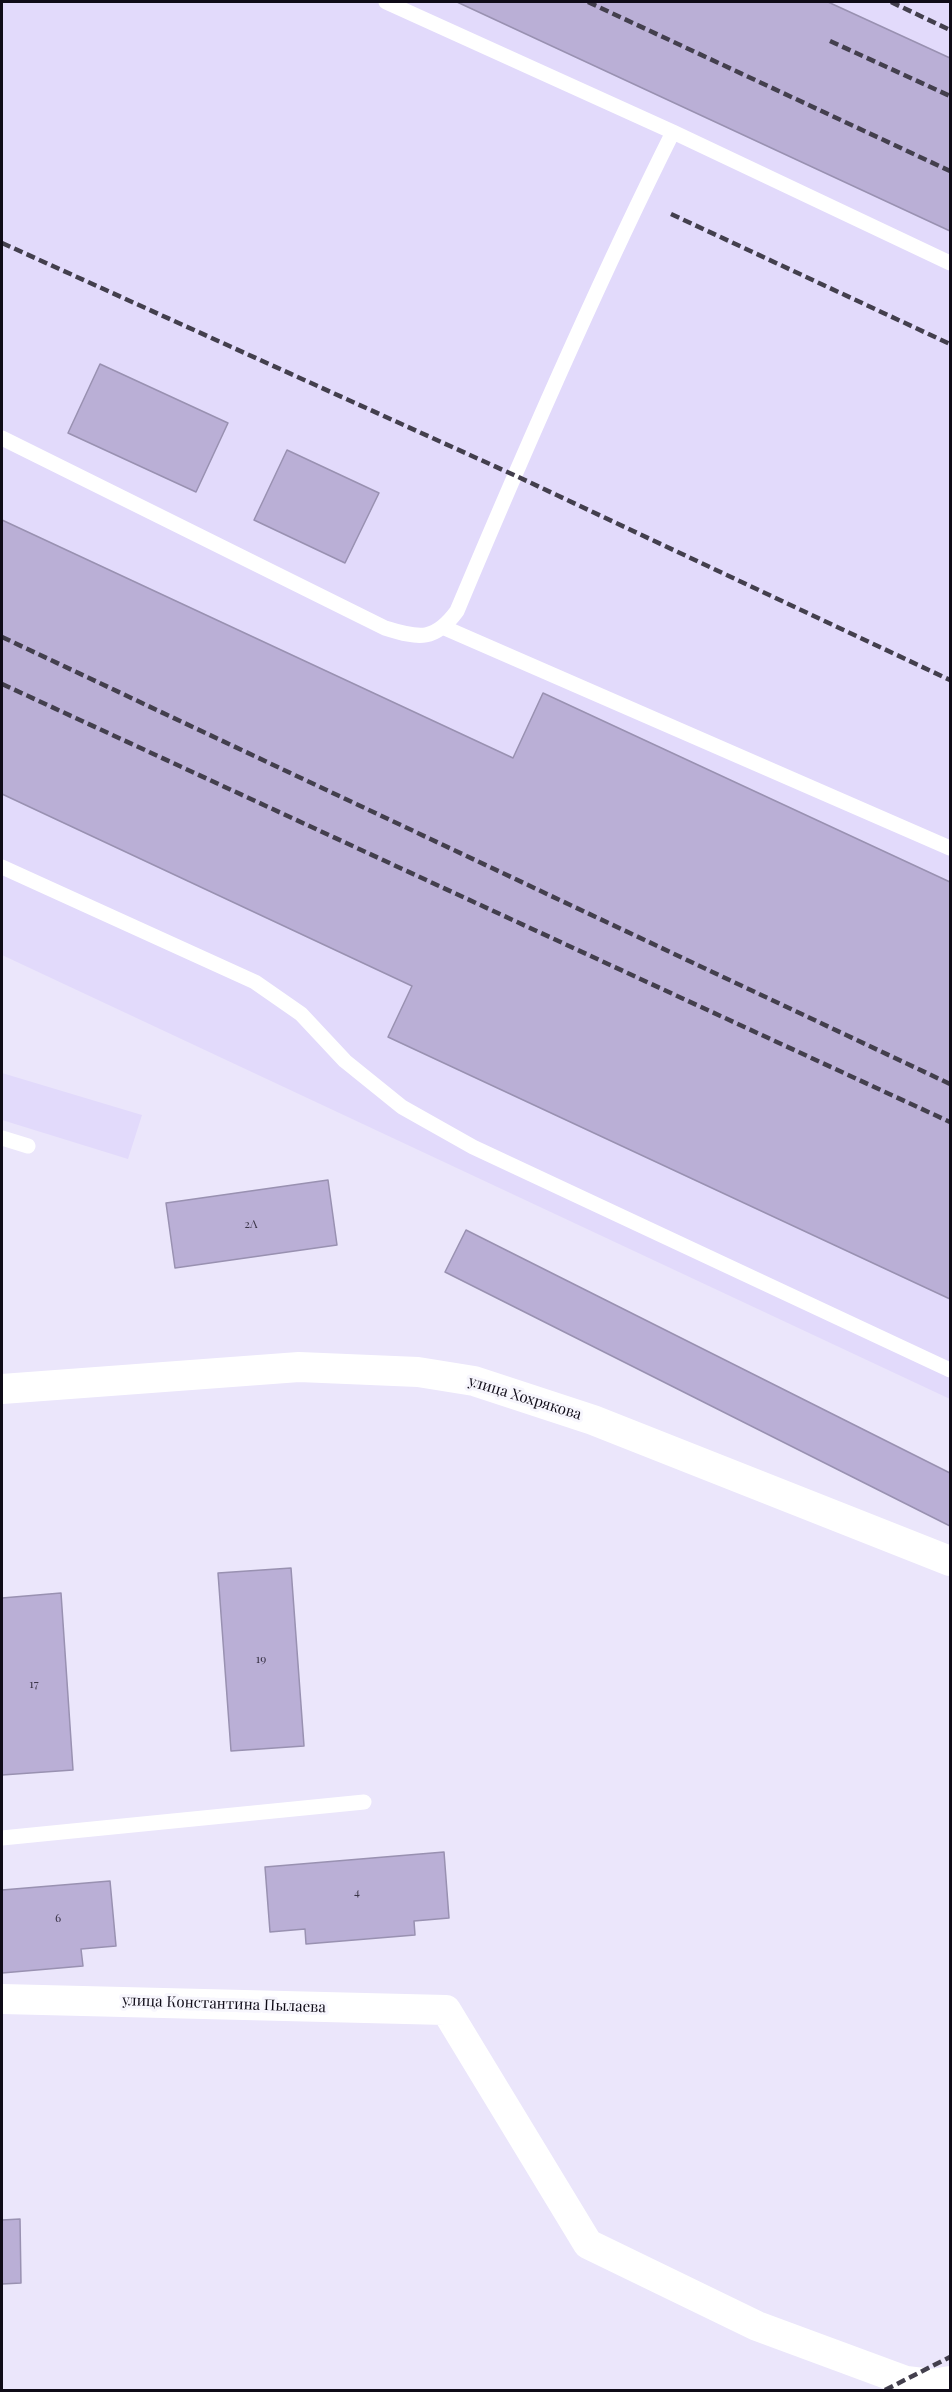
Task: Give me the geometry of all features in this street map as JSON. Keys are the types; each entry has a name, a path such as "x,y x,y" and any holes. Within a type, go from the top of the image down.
{"street":[{"name":"улица Хохрякова","path":"2,1389 299,1367 418,1372 474,1381 593,1420 951,1561"},
{"name":"улица Константина Пылаева","path":"2,1998 446,2010 588,2244 758,2326 906,2381 932,2384 951,2381"}],"lane":[{"path":"386,2 674,132 951,262"},
{"path":"2,438 385,628 420,636 430,635 445,628 458,611 519,465 639,200 674,132"},
{"path":"445,628 951,848"},
{"path":"2,867 255,982 301,1014 345,1060 402,1107 473,1147 951,1370"},
{"path":"2,1138 28,1146"},
{"path":"2,1838 364,1802"}],"shaded area":[{"path":"2,2 950,2 950,1399 2,955"},
{"path":"2,1073 142,1115 128,1159 2,1120"}],"building":[{"path":"457,2 828,2 950,58 950,231"},
{"path":"100,364 228,423 196,492 68,433"},
{"path":"287,450 379,493 345,563 254,520"},
{"path":"2,520 513,758 543,693 950,882 950,1299 388,1037 412,986 2,794"},
{"path":"328,1180 337,1245 175,1268 166,1203"},
{"path":"466,1230 950,1473 950,1526 445,1272"},
{"path":"291,1568 304,1746 231,1751 218,1573"},
{"path":"61,1593 73,1770 2,1775 2,1598"},
{"path":"444,1852 449,1918 414,1921 415,1935 306,1944 305,1929 270,1932 265,1867"},
{"path":"110,1881 116,1946 81,1949 83,1966 2,1973 2,1890"},
{"path":"20,2219 21,2283 2,2284 2,2220"}],"railway":[{"path":"588,2 950,171"},
{"path":"891,2 950,30"},
{"path":"830,41 950,96"},
{"path":"671,214 950,344"},
{"path":"2,243 514,475 950,680"},
{"path":"2,637 950,1084"},
{"path":"2,684 950,1122"},
{"path":"885,2390 950,2357"}]}
